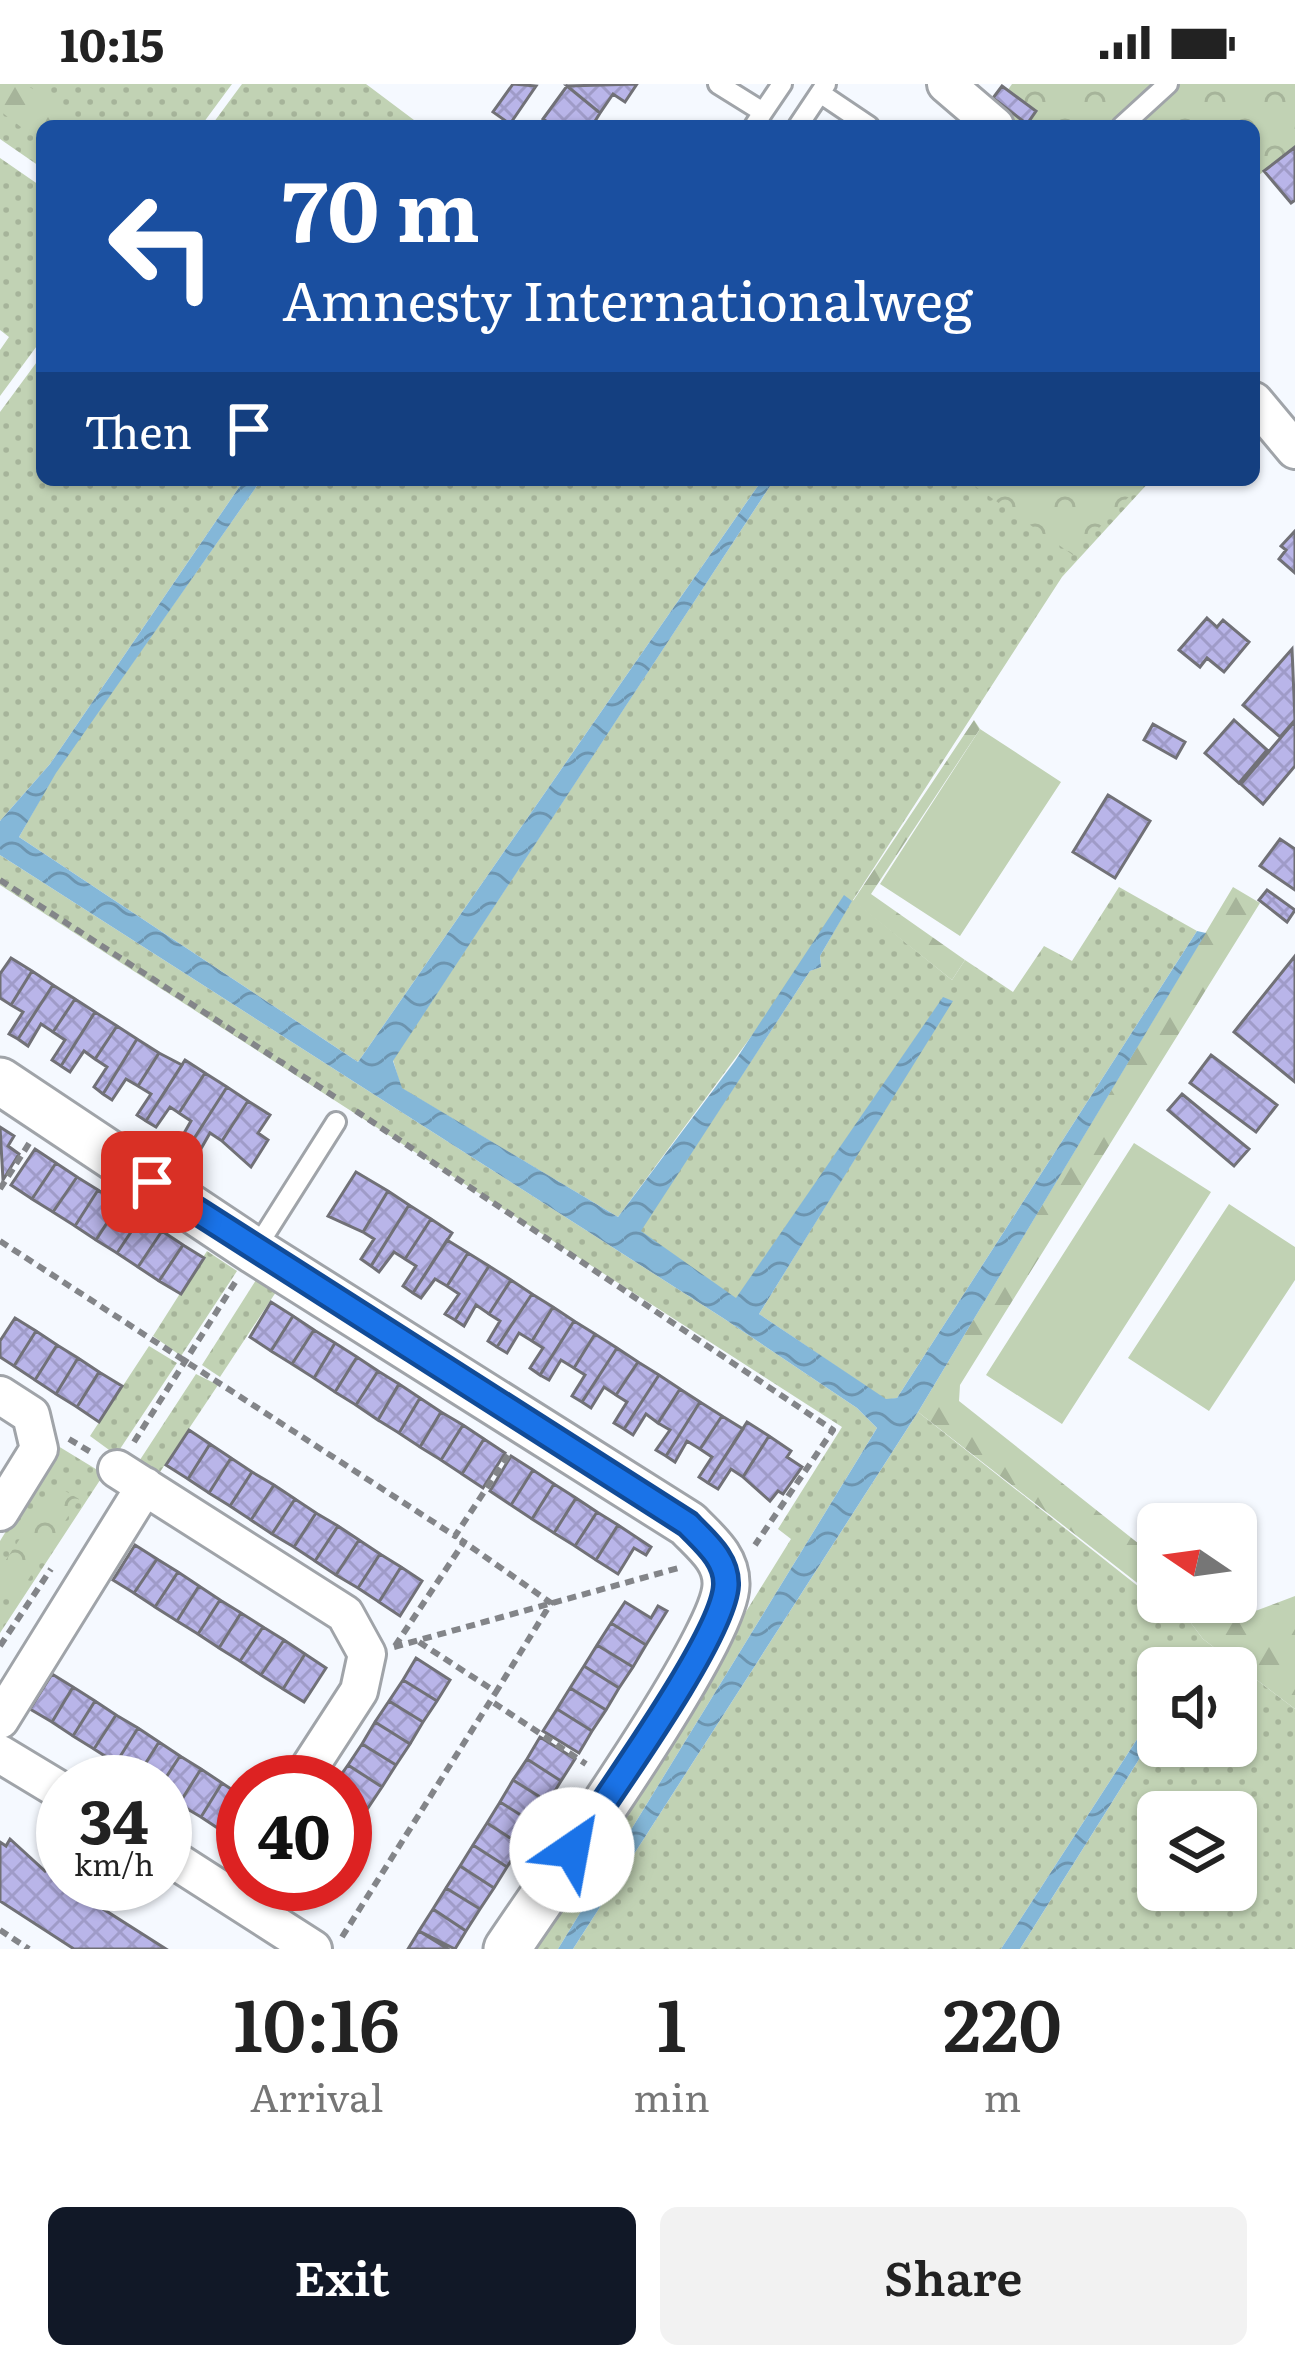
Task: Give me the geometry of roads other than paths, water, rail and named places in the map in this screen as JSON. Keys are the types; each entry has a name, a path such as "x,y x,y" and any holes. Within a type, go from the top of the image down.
{"street":[{"path":"946,84 988,120"},
{"path":"1260,408 1295,450"},
{"path":"0,1081 255,1251 688,1524 723,1572 693,1665 507,1949"},
{"path":"0,1395 31,1414 39,1449 0,1512"},
{"path":"0,1720 131,1477 345,1614 381,1650 318,1755"},
{"path":"0,1754 36,1776"},
{"path":"269,1911 313,1949"}],"lane":[{"path":"718,84 759,119 782,84"},
{"path":"1129,120 1168,84"},
{"path":"802,120 823,88 862,120"},
{"path":"255,1251 336,1122"}],"water":[{"path":"240,486 257,486 56,773 19,837 358,1062 758,486 770,486 393,1061 402,1088 618,1217 735,1061 844,895 852,901 820,956 821,967 810,971 641,1231 736,1298 943,997 953,1001 759,1314 886,1399 897,1398 1197,931 1206,933 918,1412 573,1949 558,1949 877,1428 857,1408 723,1318 0,855 0,821 50,764"},
{"path":"1137,1739 1137,1762 1020,1949 1001,1949"}]}
